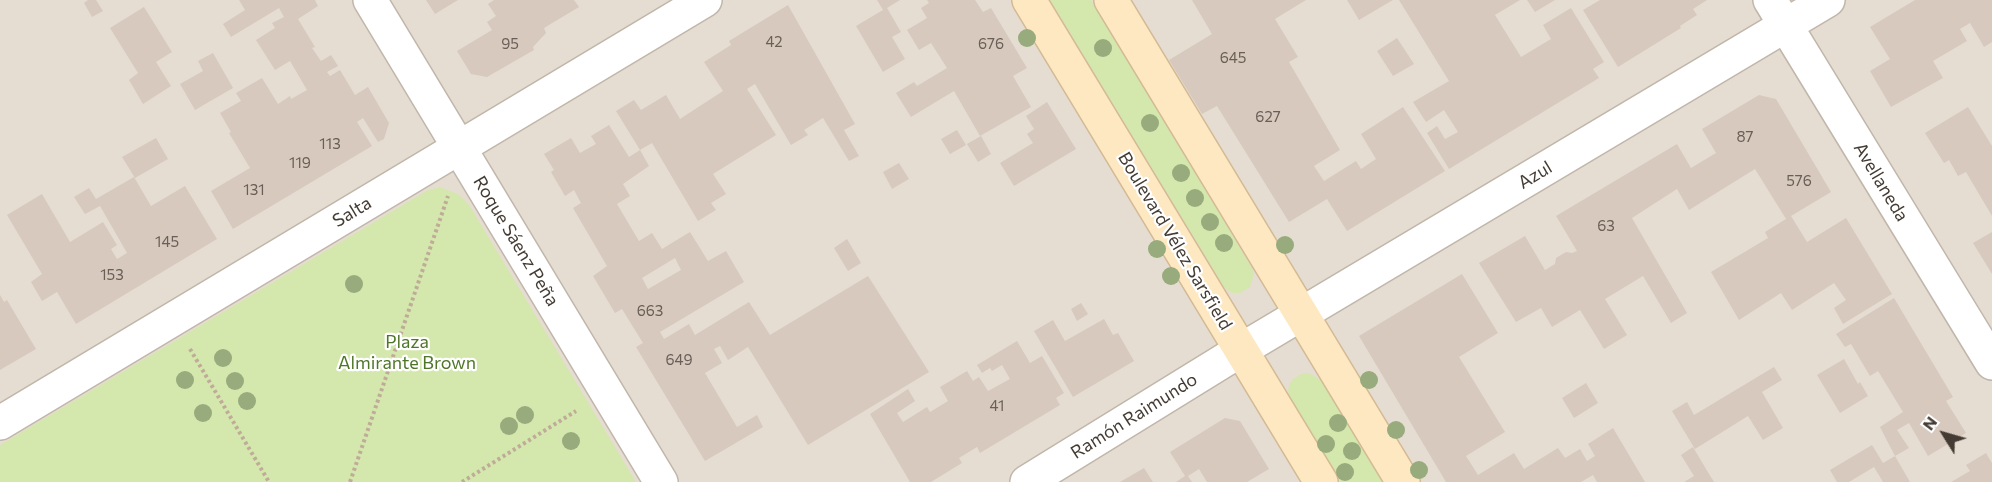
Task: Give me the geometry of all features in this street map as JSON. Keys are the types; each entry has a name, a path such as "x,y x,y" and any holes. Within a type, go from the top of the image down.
{"main road":[{"name":"Boulevard Vélez Sarsfield","path":"1029,0 1321,482"},
{"path":"1111,0 1403,482"}],"street":[{"name":"Roque Sáenz Peña","path":"370,0 661,482"},
{"name":"Salta","path":"0,423 705,0"},
{"name":"Azul","path":"1241,350 1778,13 1828,0"},
{"name":"Avellaneda","path":"1778,13 1992,363"},
{"name":"Ramón Raimundo","path":"1027,482 1241,350"}],"path":[{"path":"350,482 448,196 459,147"},
{"path":"438,193 455,201"},
{"path":"186,342 269,482"},
{"path":"462,482 584,406"}],"shaded area":[{"path":"0,0 1992,0 1992,482 0,482"}],"green space":[{"path":"1050,0 1091,0 1251,266 1254,274 1250,287 1240,293 1233,293 1222,284"},
{"name":"Plaza Almirante Brown","path":"440,187 458,194 469,205 636,482 0,482 0,445 428,190"},
{"path":"1303,373 1309,373 1321,380 1383,482 1341,482 1290,398 1289,385 1293,379"}],"building":[{"path":"88,0 96,0 103,11 92,17 84,3"},
{"path":"239,0 315,0 318,6 298,19 315,47 312,48 321,61 331,55 338,66 327,72 330,76 340,70 355,95 368,87 389,123 384,139 378,142 363,118 357,122 372,146 233,229 211,191 250,168 220,113 241,101 236,93 262,78 278,104 290,96 291,99 307,90 290,61 275,70 256,40 275,28 272,23 284,17 279,8 231,37 223,24 245,10"},
{"path":"426,0 458,0 435,14"},
{"path":"494,0 574,0 579,7 544,28 546,33 533,47 534,50 487,77 471,74 457,51 492,30 487,22 496,16 488,4"},
{"path":"877,0 900,0 887,8 901,32 892,37 905,59 883,72 856,26 883,10"},
{"path":"927,0 975,0 983,12 991,8 1027,68 1013,76 1031,107 980,136 954,91 911,117 896,93 914,82 917,86 947,68 931,43 919,50 907,30 927,18 921,8 929,3"},
{"path":"1192,0 1306,0 1275,19 1298,57 1289,62 1340,150 1314,166 1324,181 1356,161 1361,169 1376,159 1361,134 1403,107 1445,171 1347,231 1327,199 1289,222 1217,106 1202,114 1169,60 1212,34"},
{"path":"1347,0 1393,0 1359,20"},
{"path":"1399,0 1520,0 1495,15 1521,57 1551,39 1543,25 1571,8 1604,62 1593,69 1599,78 1449,169 1427,133 1437,126 1445,139 1458,132 1444,110 1426,122 1413,102 1449,81"},
{"path":"1527,0 1555,0 1535,12"},
{"path":"1600,0 1707,0 1693,9 1697,15 1680,26 1681,28 1618,67 1583,10"},
{"path":"1915,0 1992,0 1992,42 1984,47 1970,23 1960,29 1967,41 1933,61 1943,78 1891,107 1870,71 1890,59 1870,27"},
{"path":"788,5 855,124 844,130 859,156 849,161 823,118 804,130 808,135 791,145 755,84 747,89 776,135 713,174 726,194 711,203 716,210 698,221 652,143 640,150 616,111 634,100 641,110 666,95 680,119 723,91 704,62 731,45 729,41"},
{"path":"144,7 172,52 156,62 171,86 143,104 129,80 138,73 110,28"},
{"path":"1397,38 1414,64 1393,76 1377,51"},
{"path":"213,53 233,88 195,110 180,84 203,71 198,61"},
{"path":"1759,95 1776,99 1831,192 1791,216 1807,242 1846,218 1892,294 1843,324 1834,308 1846,300 1834,283 1792,310 1781,293 1739,320 1711,272 1768,238 1765,232 1786,219 1755,169 1689,210 1677,189 1632,218 1687,313 1671,323 1643,276 1605,299 1627,335 1604,349 1580,310 1552,327 1541,308 1516,322 1479,263 1525,236 1545,270 1555,264 1556,258 1566,252 1577,251 1556,216 1677,144 1691,168 1716,153 1702,129"},
{"path":"1047,102 1076,149 1014,186 1000,163 1033,143 1027,134 1034,129 1026,116"},
{"path":"1968,107 1992,146 1992,216 1966,172 1958,176 1949,160 1944,163 1925,133"},
{"path":"609,125 629,157 640,150 649,166 623,184 630,196 617,204 639,241 652,233 662,249 690,232 708,261 726,251 744,282 660,332 664,339 689,324 695,335 749,302 770,335 868,276 929,372 808,445 748,347 728,360 720,346 714,349 722,363 705,373 737,427 757,415 763,427 705,461 636,347 643,343 622,309 615,313 593,276 607,266 573,208 581,203 574,190 565,196 544,154 571,138 580,153 596,144 591,136","holes":["675,258 681,270 648,289 642,278"]},
{"path":"957,130 966,145 950,154 941,139"},
{"path":"981,136 991,154 978,162 967,144"},
{"path":"156,138 168,159 135,178 122,157"},
{"path":"899,163 909,179 892,189 883,172"},
{"path":"134,177 151,206 185,186 217,239 76,324 57,292 42,301 31,282 42,274 7,215 42,194 70,242 103,222 117,245 111,249 117,259 127,253 100,206 85,214 74,197 89,188 96,199"},
{"path":"1992,232 1992,274 1973,243"},
{"path":"847,239 861,263 848,271 834,248"},
{"path":"1462,274 1498,333 1459,357 1505,432 1466,456 1478,475 1514,453 1524,469 1558,448 1565,458 1580,449 1587,461 1595,456 1588,444 1613,428 1645,482 1597,482 1593,475 1581,482 1446,482 1359,336"},
{"path":"0,295 4,302 7,300 36,349 0,370"},
{"path":"1894,298 1953,397 1946,401 1966,433 1928,456 1909,423 1897,430 1909,448 1895,456 1880,427 1903,412 1878,371 1870,376 1851,344 1845,347 1836,334"},
{"path":"1081,303 1088,314 1077,321 1071,309"},
{"path":"1104,319 1113,335 1118,333 1134,361 1073,397 1034,331 1053,320 1065,341"},
{"path":"1017,341 1030,363 1042,356 1064,393 1056,398 1060,405 980,453 977,447 959,458 962,463 931,482 910,482 870,414 908,389 915,401 897,413 903,422 927,407 930,412 948,401 940,387 967,371 973,381 979,377 988,391 1010,379 1002,365 992,371 990,368 982,373 977,365"},
{"path":"1844,359 1858,384 1860,382 1868,396 1840,413 1817,375"},
{"path":"1774,367 1782,380 1762,392 1783,428 1763,440 1748,416 1695,449 1672,411 1687,402 1694,415"},
{"path":"1586,383 1598,403 1574,418 1562,398"},
{"path":"1225,418 1240,421 1269,469 1247,482 1207,482 1199,469 1188,476 1192,482 1176,482 1185,476 1170,452"},
{"path":"1872,445 1883,463 1895,456 1910,482 1883,482 1874,467 1849,482 1837,482 1830,470"},
{"path":"1693,447 1714,482 1684,482 1694,476 1681,455"},
{"path":"1986,453 1992,463 1992,482 1951,482 1970,471 1966,465"},
{"path":"1144,468 1153,482 1120,482"}]}
